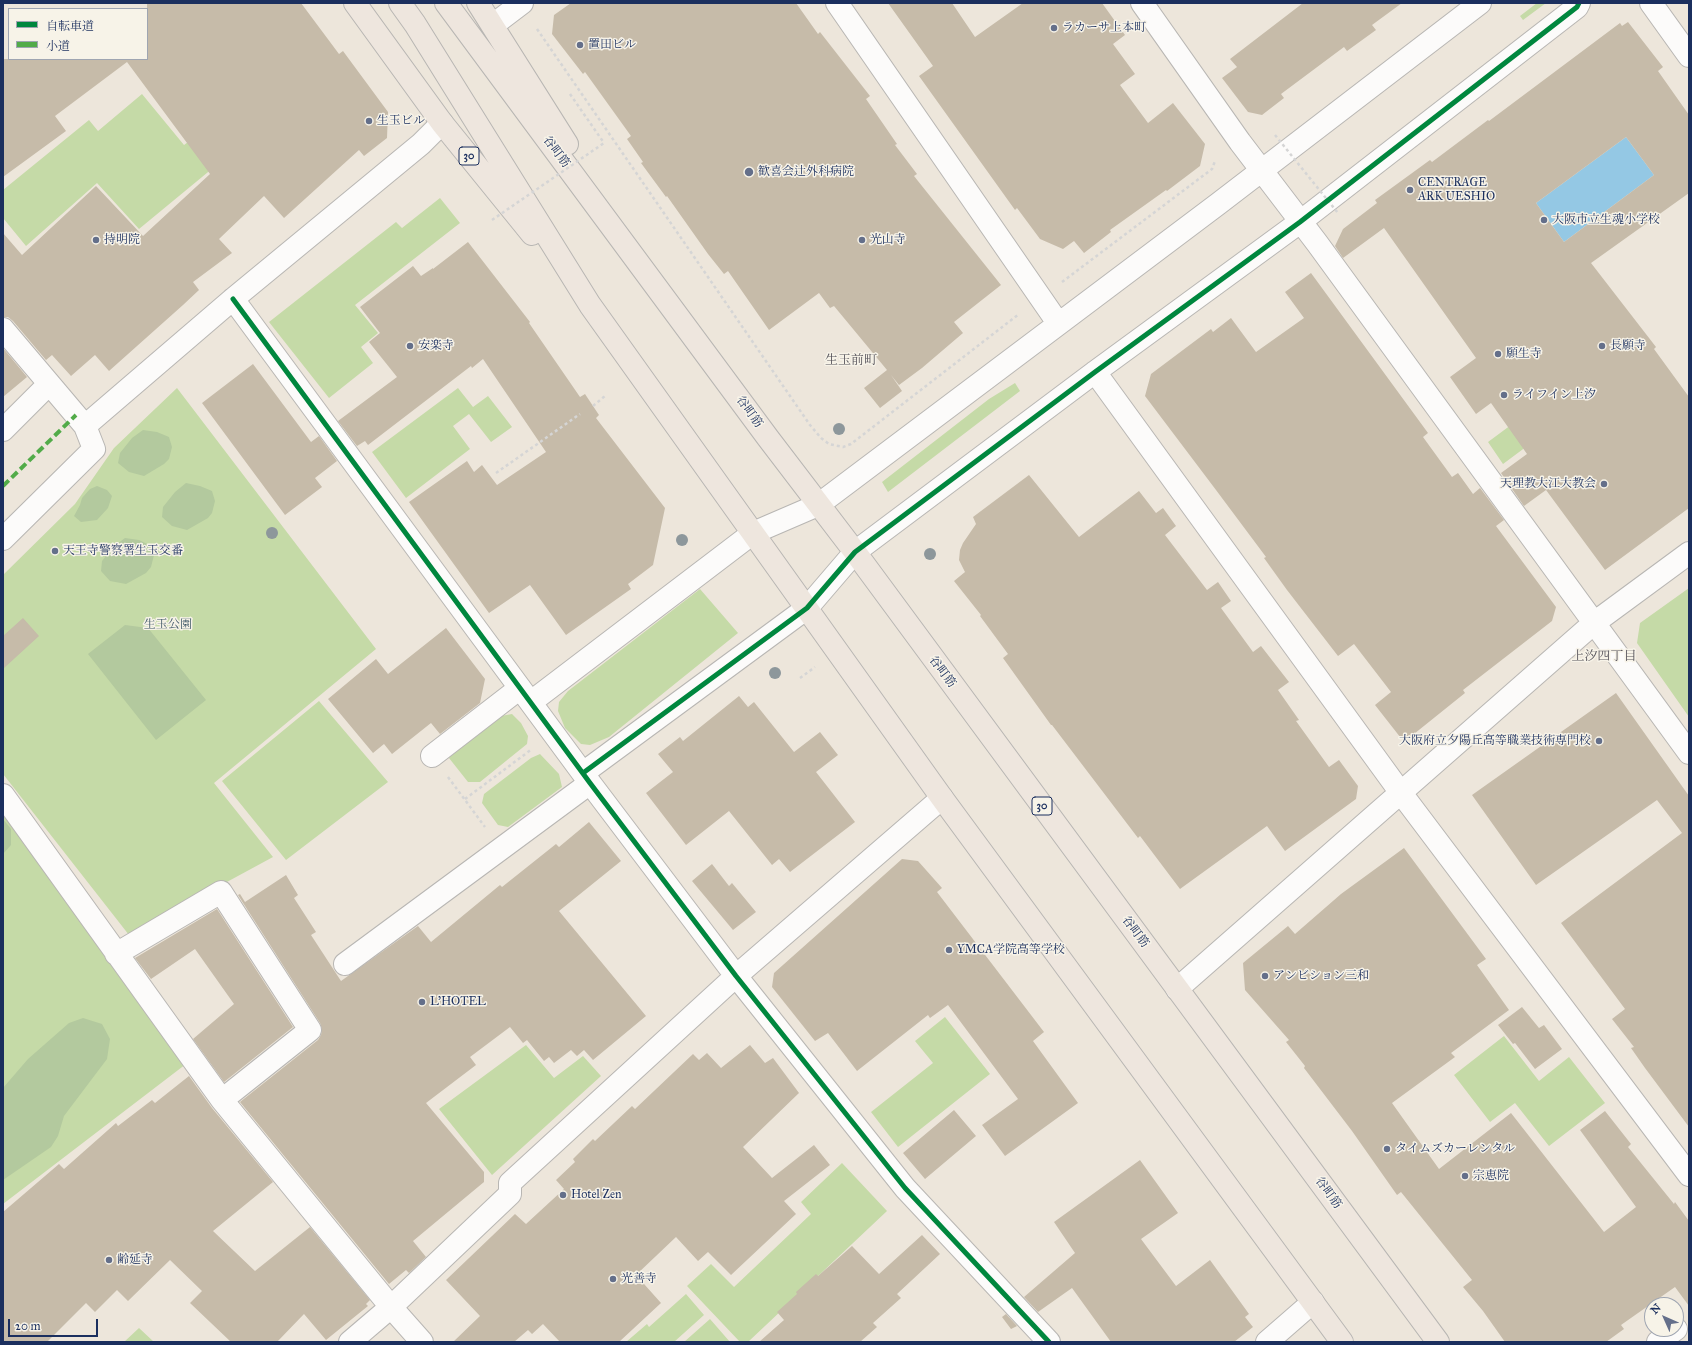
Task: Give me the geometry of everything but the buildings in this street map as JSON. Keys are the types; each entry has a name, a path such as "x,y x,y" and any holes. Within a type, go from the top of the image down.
{"main road":[{"name":"30","path":"355,3 442,123 590,305 942,798 1342,1342"},
{"name":"30","path":"400,3 423,37 590,305"},
{"name":"谷町筋","path":"446,3 818,505 855,552 1438,1342"},
{"name":"30","path":"478,3 645,271"}],"street":[{"path":"493,25 522,3"},
{"path":"837,3 1058,323"},
{"path":"1142,3 1260,170 1300,222 1689,753"},
{"path":"432,756 525,695 714,564 753,533 818,505 1480,3"},
{"path":"345,964 501,849 586,778 807,608 855,552 1095,372 1300,222 1577,7 1579,3"},
{"path":"1651,3 1689,56"},
{"path":"85,426 233,299 421,144 442,123"},
{"path":"233,299 586,778 736,976 905,1188 1049,1342"},
{"path":"3,329 85,426 94,449 3,539"},
{"path":"1095,372 1401,793 1689,1175"},
{"path":"3,430 49,384"},
{"path":"1177,989 1594,623 1689,553"},
{"path":"3,795 222,1100 391,1307 422,1342"},
{"path":"350,1342 391,1307 510,1194 510,1183 736,976 942,798"},
{"path":"116,954 221,892 310,1030 222,1100"},
{"path":"1267,1342 1313,1302"}],"path":[{"path":"538,29 810,425 821,438 829,444 843,447 851,444 1212,169 1215,161"},
{"path":"492,220 604,143 570,94"},
{"path":"1275,135 1338,213"},
{"path":"593,406 605,396"},
{"path":"496,473 580,414"},
{"path":"800,678 815,667"},
{"path":"465,799 553,733"},
{"path":"432,756 501,849"}],"green space":[{"path":"1537,3 1546,3 1523,20 1520,16"},
{"path":"142,94 184,145 196,136 219,163 139,229 97,183 26,246 3,218 3,190 89,120 98,131"},
{"path":"440,198 460,223 355,305 378,333 361,347 373,363 329,398 269,322 396,222 402,228"},
{"path":"1569,382 1585,403 1503,464 1488,442"},
{"path":"1015,383 1020,391 888,492 882,482 989,399"},
{"name":"生玉公園","path":"177,388 376,649 214,783 273,857 129,935 3,774 3,575 75,504 114,448"},
{"path":"458,388 473,407 488,396 512,427 491,442 469,414 453,426 470,449 406,498 372,452"},
{"path":"143,430 157,432 169,437 172,447 169,459 164,464 144,476 129,472 118,463 120,453 132,438"},
{"path":"186,483 200,486 212,491 215,501 212,513 208,518 187,530 172,526 162,517 163,507 175,492"},
{"path":"97,486 107,490 112,496 108,508 97,520 81,522 74,516 82,498 90,489"},
{"path":"125,538 139,540 151,546 154,555 151,567 146,573 126,584 110,581 101,571 102,561 113,547"},
{"path":"1689,588 1689,717 1637,643 1640,623"},
{"path":"700,589 738,633 609,737 590,745 581,744 565,728 558,711 559,702 568,691"},
{"path":"125,625 148,628 206,700 156,740 88,654"},
{"path":"319,701 388,782 286,860 222,781"},
{"path":"512,714 521,723 528,736 527,744 480,782 468,782 449,758 455,749 501,716"},
{"path":"540,754 559,774 562,787 508,827 498,825 482,803 484,794 531,758"},
{"path":"3,811 186,1064 3,1204"},
{"path":"3,819 11,829 11,845 3,854"},
{"path":"945,1017 990,1074 898,1147 871,1112 933,1063 915,1041"},
{"path":"83,1018 102,1024 110,1039 107,1059 64,1116 58,1136 51,1147 3,1180 3,1088 28,1059 69,1023"},
{"path":"1504,1036 1539,1081 1569,1057 1605,1103 1549,1146 1515,1103 1490,1122 1454,1075"},
{"path":"526,1045 554,1078 583,1056 601,1076 492,1175 439,1109"},
{"path":"842,1163 887,1211 748,1342 740,1342 687,1286 711,1264 734,1287 811,1214 801,1202"},
{"path":"686,1294 704,1315 674,1342 626,1342 647,1324 649,1327"},
{"path":"710,1319 730,1342 684,1342"},
{"path":"139,1328 154,1342 124,1342"}],"water":[{"path":"1626,137 1654,175 1564,242 1536,203"}],"marked path":[{"path":"3,486 76,415"}],"cycle path":[{"path":"583,773 807,608 855,552 1095,372 1300,222 1577,7 1579,3"},
{"path":"233,299 590,783 736,976 905,1188 1049,1342"}],"place":[{"name":"ラカーサ上本町","path":"1054,28"},
{"name":"置田ビル","path":"580,45"},
{"name":"生玉ビル","path":"369,121"},
{"name":"歓喜会辻外科病院","path":"749,172"},
{"name":"CENTRAGE ARK UESHIO","path":"1410,190"},
{"name":"大阪市立生魂小学校","path":"1544,220"},
{"name":"持明院","path":"96,240"},
{"name":"光山寺","path":"862,240"},
{"name":"安楽寺","path":"410,346"},
{"name":"長願寺","path":"1602,346"},
{"name":"願生寺","path":"1498,354"},
{"name":"ライフイン上汐","path":"1504,395"},
{"name":"天理教大江大教会","path":"1604,484"},
{"name":"天王寺警察署生玉交番","path":"55,551"},
{"name":"大阪府立夕陽丘高等職業技術専門校","path":"1599,741"},
{"name":"YMCA学院高等学校","path":"949,950"},
{"name":"アンビション三和","path":"1265,976"},
{"name":"L'HOTEL","path":"422,1002"},
{"name":"タイムズカーレンタル","path":"1387,1149"},
{"name":"宗恵院","path":"1465,1176"},
{"name":"Hotel Zen","path":"563,1195"},
{"name":"齢延寺","path":"109,1260"},
{"name":"光善寺","path":"613,1279"}],"district":[{"name":"生玉前町","path":"851,361"},
{"name":"上汐四丁目","path":"1604,657"}]}
